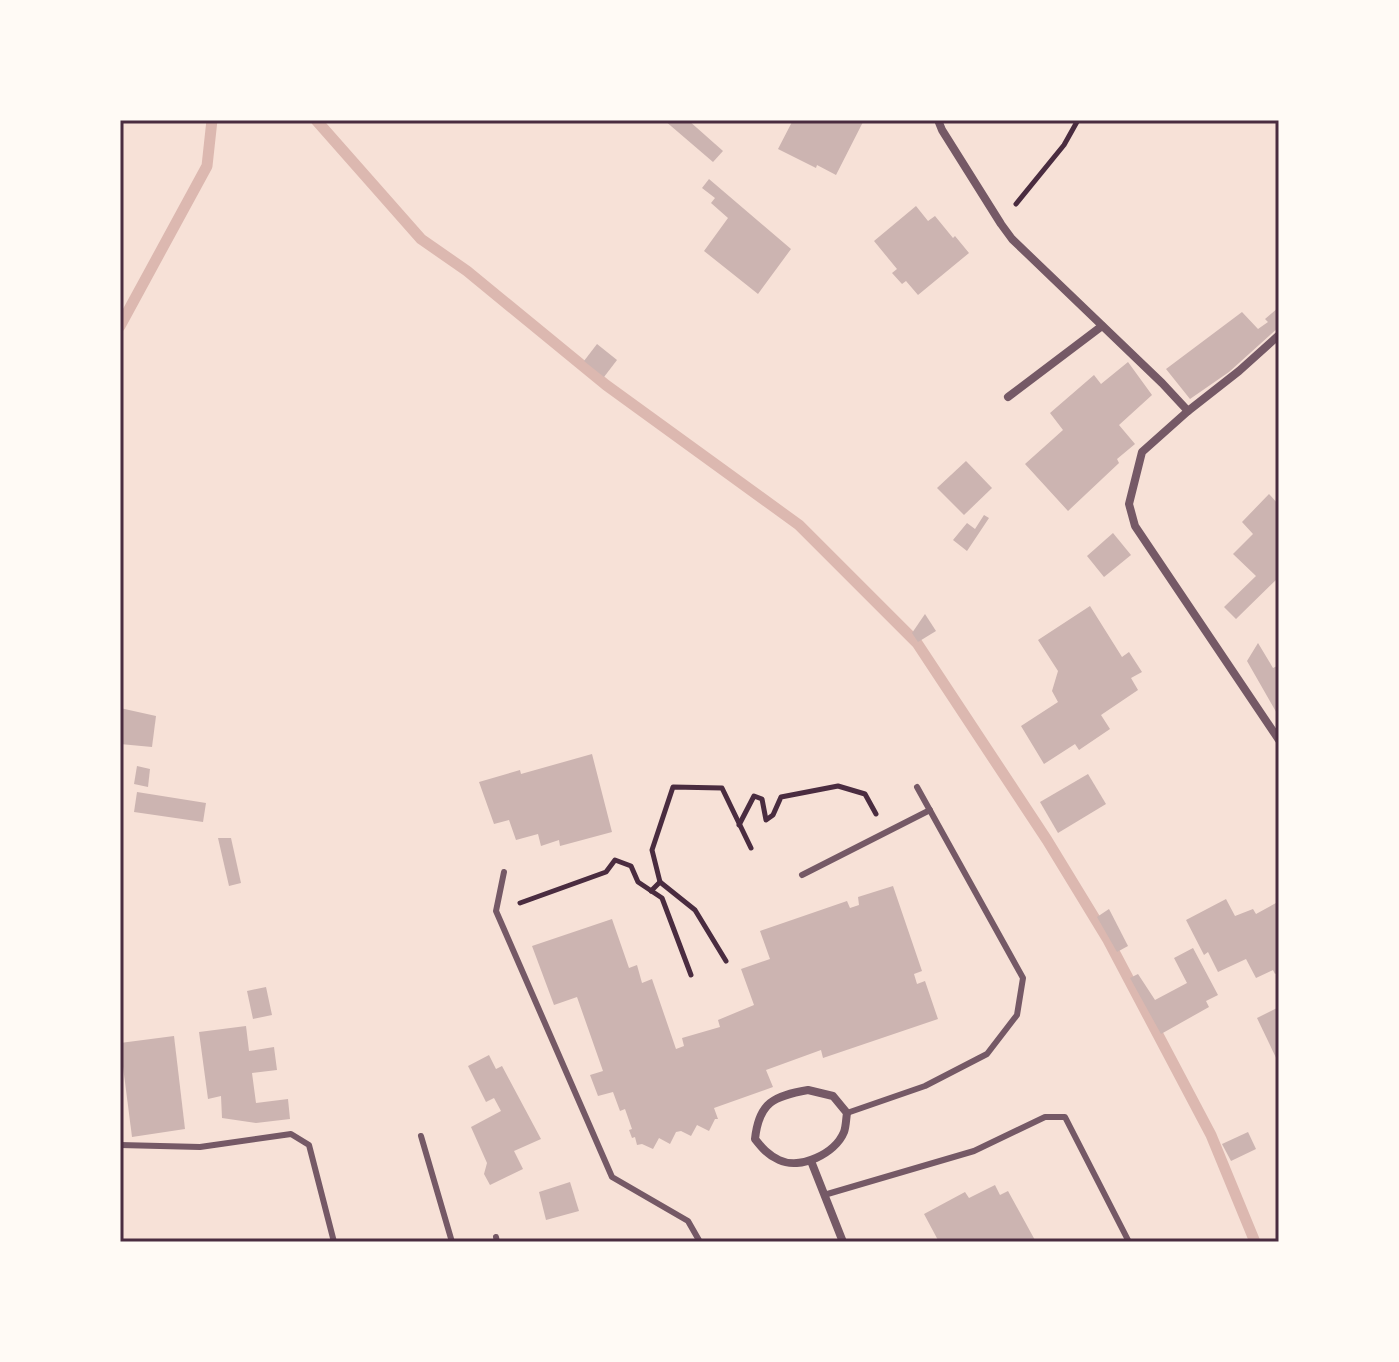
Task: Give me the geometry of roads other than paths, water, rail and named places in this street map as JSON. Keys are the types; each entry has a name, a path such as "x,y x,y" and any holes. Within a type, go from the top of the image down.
{"street":[{"path":"938,120 1012,239 1188,411"},
{"path":"1008,397 1102,326"},
{"path":"1279,335 1142,452 1129,504 1135,526 1279,740"},
{"path":"808,1090 833,1096 847,1113 844,1132 832,1149 811,1161 783,1162 767,1153 755,1139 757,1123 764,1107 786,1094 808,1090"},
{"path":"811,1161 843,1242"}],"lane":[{"path":"847,1113 925,1086 987,1054 1017,1015 1023,978 917,787"},
{"path":"802,875 930,810"},
{"path":"504,872 496,911 612,1177 688,1221 700,1242"},
{"path":"824,1195 974,1151 1045,1117 1065,1117 1129,1242"},
{"path":"120,1145 200,1147 291,1134 309,1145 334,1242"},
{"path":"421,1136 452,1242"}],"waterway":[{"path":"120,326 207,166 212,120"},
{"path":"316,120 421,239 467,271 606,385 799,525 917,643 1047,840 1108,940 1211,1135 1255,1242"}]}
